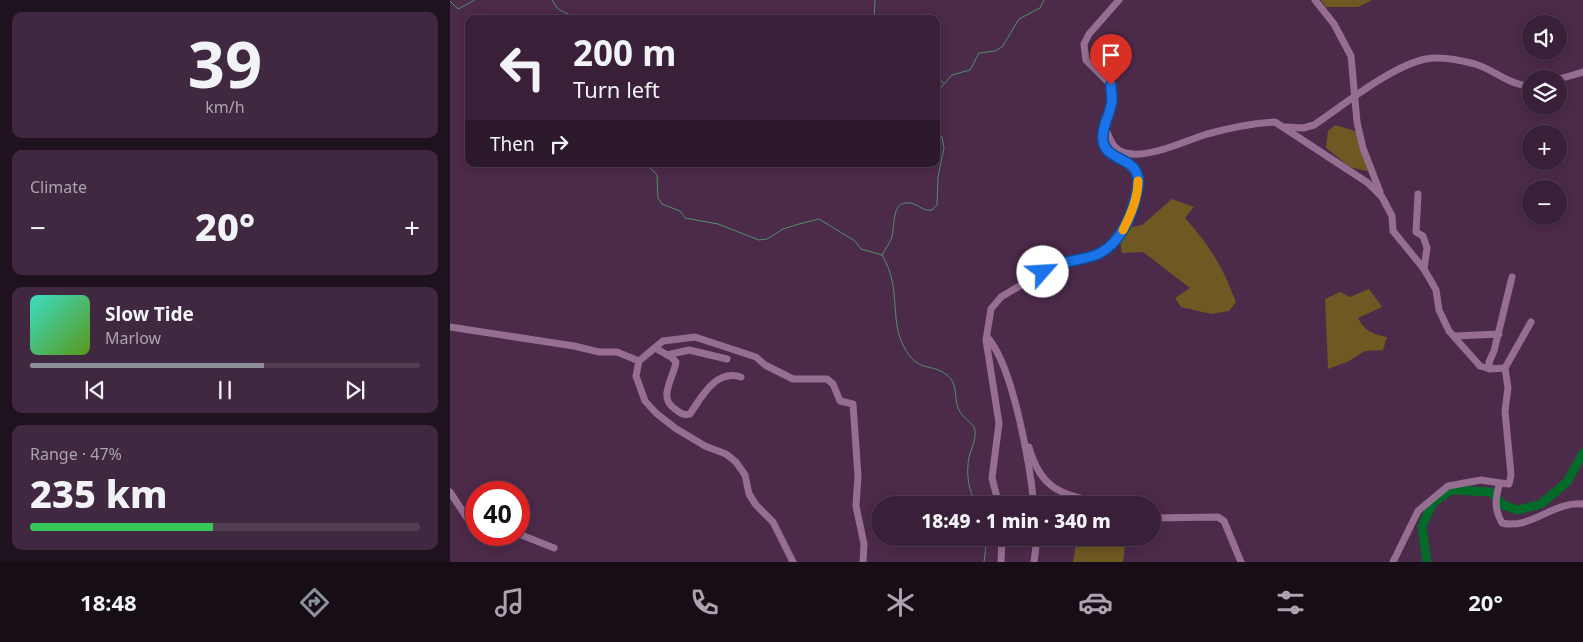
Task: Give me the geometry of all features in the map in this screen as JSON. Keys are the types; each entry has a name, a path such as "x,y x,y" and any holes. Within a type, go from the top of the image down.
{"street":[{"path":"997,496 992,478 999,423 987,336 991,309 1001,297 1058,263 1093,256 1107,250 1120,235 1131,214 1138,190 1138,174 1131,166 1111,156 1103,143 1103,130 1112,101 1111,85 1086,60 1084,44 1095,25 1119,0"},
{"path":"1315,0 1334,24 1351,56 1357,122 1363,148 1382,197 1392,216 1393,231 1424,269 1436,290 1443,317 1455,336 1480,366 1490,369 1505,368"},
{"path":"1284,127 1303,128 1314,125 1403,66 1427,59 1452,59 1476,65 1522,86"},
{"path":"1567,77 1583,72"},
{"path":"1103,130 1107,132 1112,145 1118,150 1134,155 1160,150 1209,134 1260,123 1275,122 1368,182 1382,197"},
{"path":"1418,194 1416,232 1422,236 1427,248 1424,269"},
{"path":"1490,369 1489,362 1499,334 1512,277"},
{"path":"1393,562 1418,511 1448,486 1481,480 1499,485 1509,484 1511,475 1505,411 1508,388 1505,368 1531,322"},
{"path":"450,328 574,346 599,352 617,352 639,361"},
{"path":"1455,336 1499,334"},
{"path":"987,336 995,346 1014,396 1032,496"},
{"path":"793,562 772,522 748,494 745,475 736,462 726,454 705,446 675,428 656,413 645,401 636,376 639,361 663,340 695,337 756,357 765,365 793,379 827,379 833,384 840,401 853,404 858,476 856,506 864,544 863,562"},
{"path":"654,348 676,362 669,378 667,402 669,406 684,414 690,414 707,390 720,378 727,374 741,377"},
{"path":"667,355 689,350 728,359"},
{"path":"1023,440 1028,445 1034,465 1042,478 1059,491 1072,496"},
{"path":"1499,485 1495,507 1502,523 1522,524 1567,504 1583,504"},
{"path":"450,492 465,515"},
{"path":"1161,518 1218,517 1224,521 1241,562"},
{"path":"530,538 554,548"},
{"path":"1001,562 1002,546"},
{"path":"1034,562 1036,546"}],"shaded area":[{"path":"1321,0 1372,0 1358,7 1326,7"},
{"path":"1335,125 1358,132 1371,172 1350,167 1326,148 1328,131"},
{"path":"1172,199 1194,207 1185,218 1209,248 1226,278 1236,302 1229,311 1211,314 1181,307 1175,298 1190,288 1143,252 1122,253 1120,241 1127,228 1142,225"},
{"path":"1369,289 1382,307 1358,318 1363,326 1370,331 1387,337 1383,350 1365,351 1349,361 1328,369 1325,299 1340,292 1350,297"},
{"path":"1076,546 1125,546 1123,562 1073,562"}],"waterway":[{"path":"450,1 458,9 475,0"},
{"path":"552,0 558,9 570,15"},
{"path":"874,15 875,0"},
{"path":"940,88 952,75 970,70 979,53 995,51 1002,47 1019,19 1040,8 1044,0"},
{"path":"940,80 944,83"},
{"path":"882,255 892,237 895,215 900,206 904,203 910,203 923,209 932,210 937,205 938,177 944,148 940,135"},
{"path":"649,167 657,175 658,198 662,204 680,211 685,218 718,224 759,240 767,239 783,229 819,219 855,241 861,249 882,255 892,280 897,326 904,347 915,361 941,371 951,379 959,410 974,427 975,438 969,457 968,470 973,496"},
{"path":"1427,562 1422,527 1432,504 1451,490 1491,492 1503,505 1518,510 1541,504 1567,482 1583,453"},
{"path":"984,562 986,546"}],"slow traffic":[{"path":"1123,230 1131,214 1138,190 1138,181"}],"route":[{"path":"1043,272 1058,263 1093,256 1107,250 1120,235 1131,214 1138,190 1138,174 1131,166 1111,156 1103,143 1103,130 1112,101 1111,85"}]}
